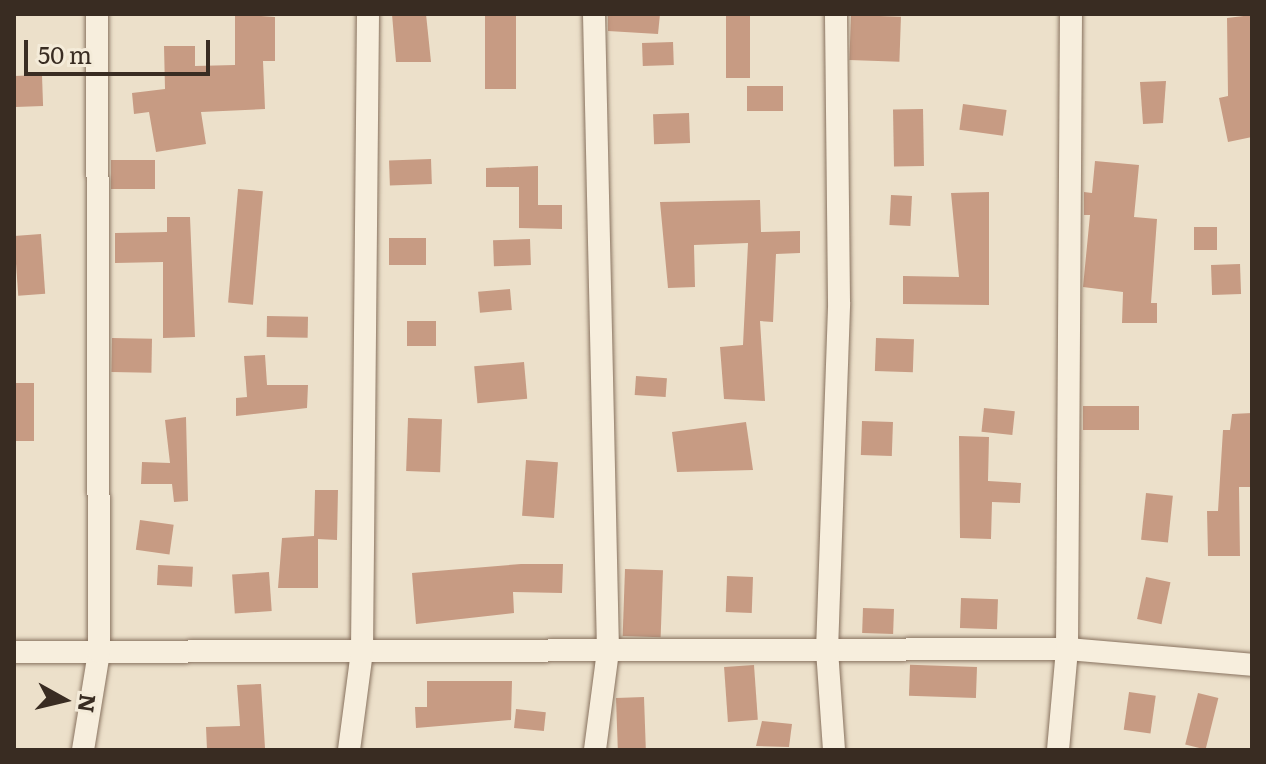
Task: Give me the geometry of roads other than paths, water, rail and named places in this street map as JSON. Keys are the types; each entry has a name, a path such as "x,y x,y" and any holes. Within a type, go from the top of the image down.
{"street":[{"path":"83,750 99,652 97,14"},
{"path":"349,750 362,651 368,14"},
{"path":"594,14 608,651 595,750"},
{"path":"834,750 827,651 839,302 836,14"},
{"path":"1058,750 1067,649 1071,14"},
{"path":"14,652 1067,649 1252,665"}]}
